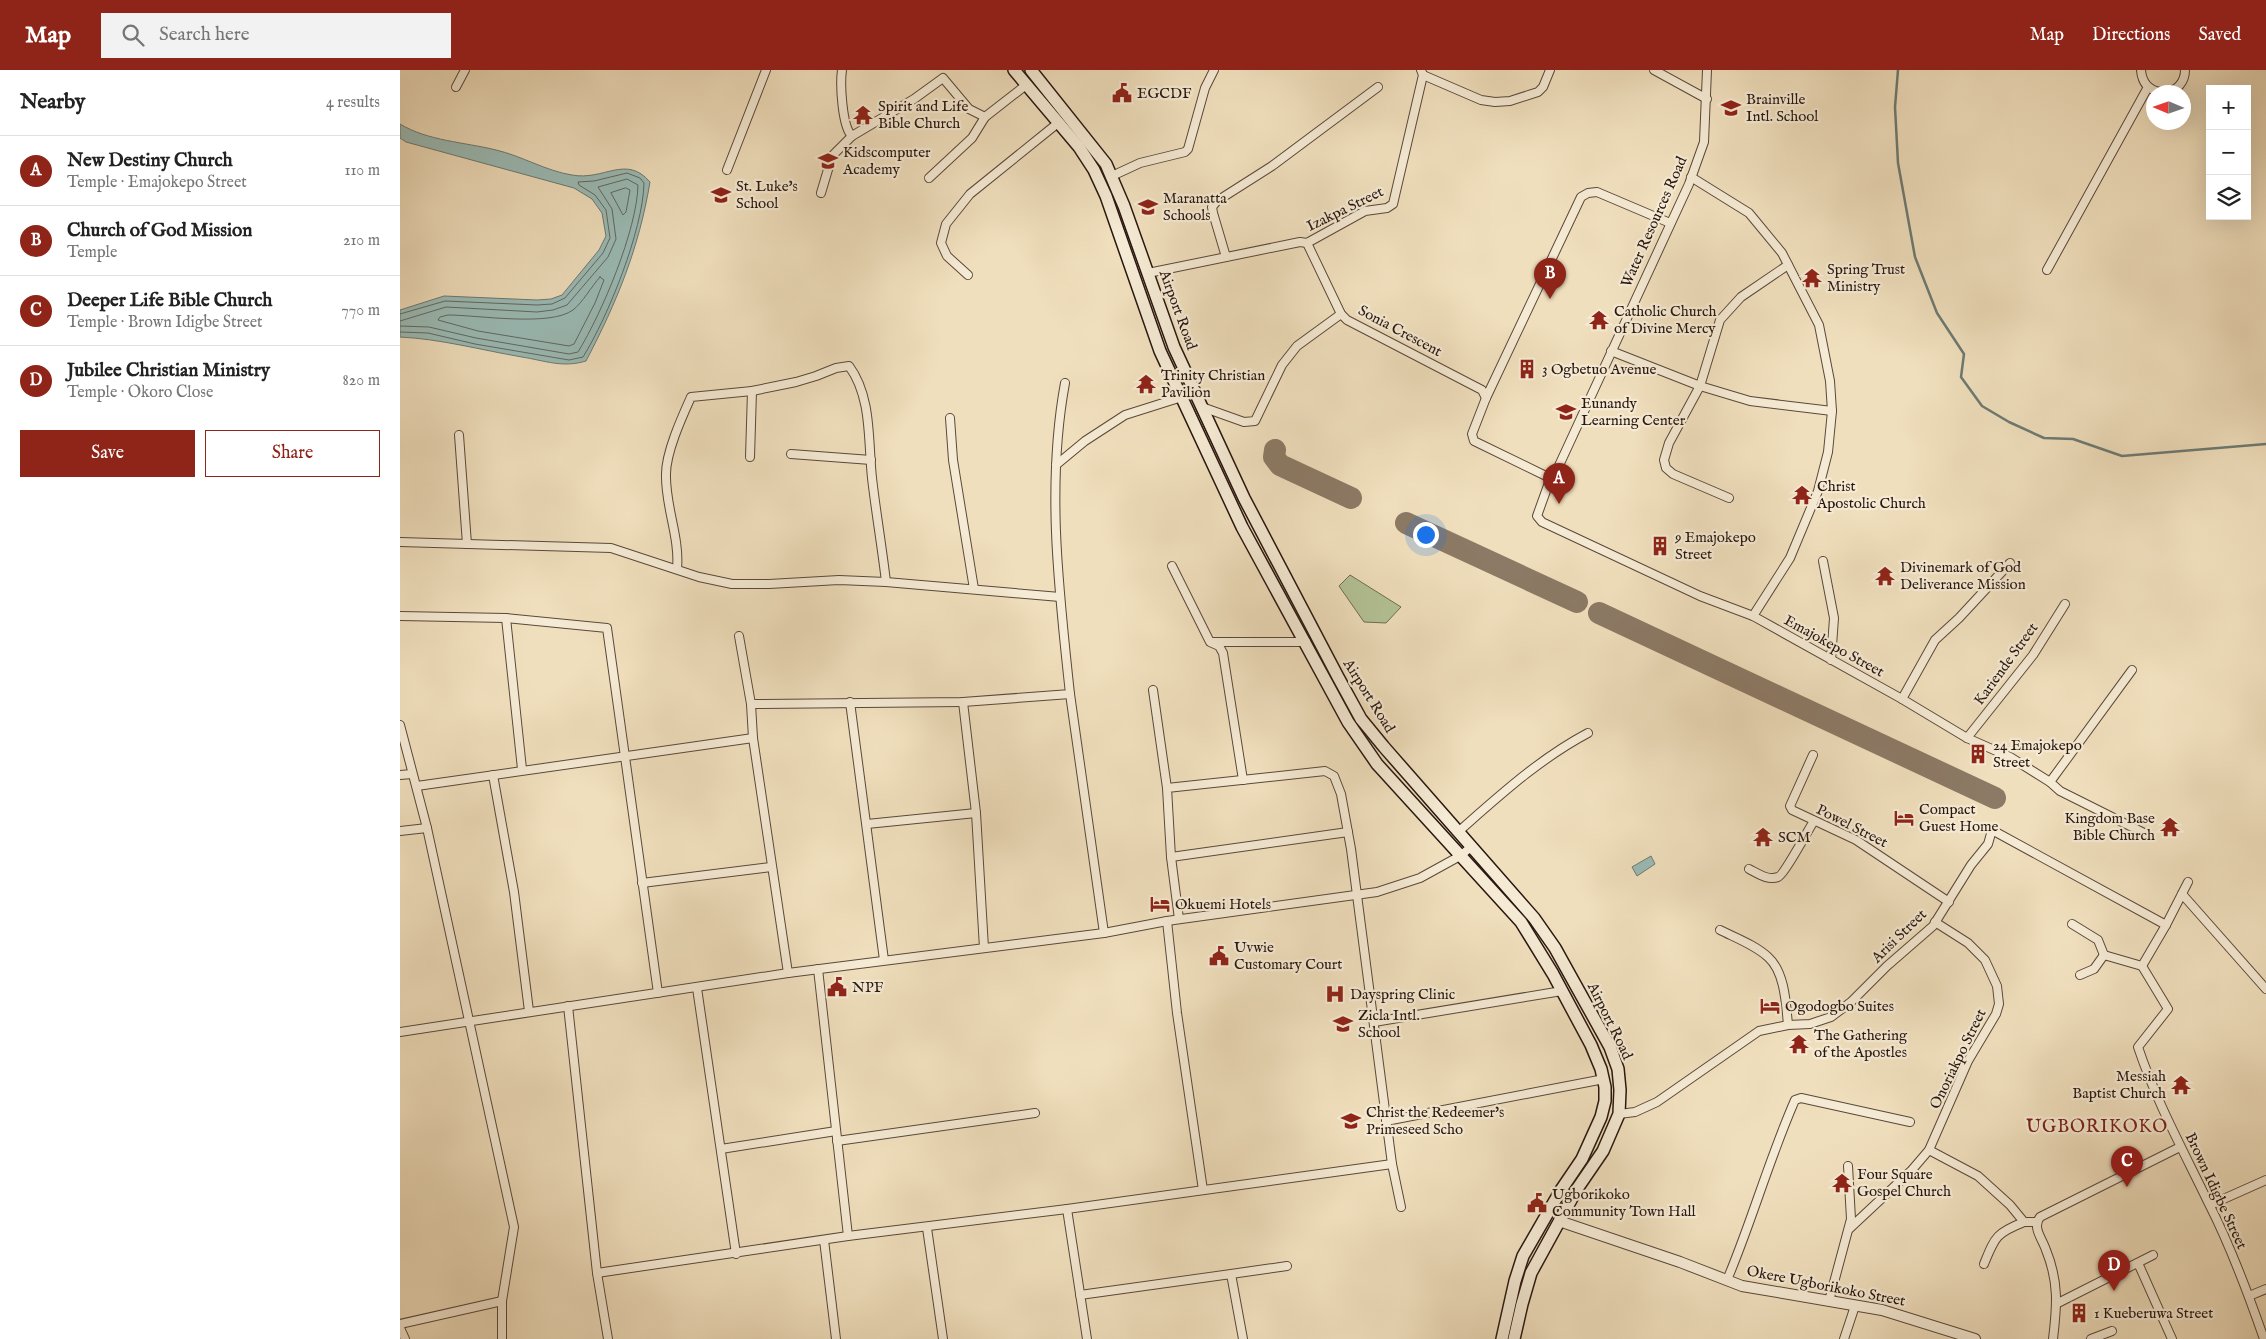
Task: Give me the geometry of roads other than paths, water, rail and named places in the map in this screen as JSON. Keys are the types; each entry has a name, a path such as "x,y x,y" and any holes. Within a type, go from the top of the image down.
{"main road":[{"name":"Airport Road","path":"1014,70 1089,162 1106,196 1160,351 1242,527 1348,722 1377,764 1521,922 1562,991 1591,1045 1604,1079 1605,1101 1602,1117 1586,1151 1523,1256 1515,1281 1502,1339"},
{"name":"Airport Road","path":"1031,70 1098,152 1112,176 1174,347 1277,563 1362,719 1384,748 1534,918 1556,948 1610,1047 1618,1069 1620,1090 1619,1114 1602,1151 1577,1189 1532,1274 1522,1304 1514,1339"},
{"path":"1266,570 1277,563"}],"street":[{"path":"456,87 465,70"},
{"path":"727,170 766,70"},
{"path":"842,70 840,84 845,122 852,136"},
{"path":"1112,176 1140,163 1185,152 1188,149 1205,88 1214,70"},
{"path":"1422,73 1482,100 1495,102 1510,101 1538,92 1543,86 1550,70"},
{"path":"1654,70 1707,99"},
{"name":"Water Resources Road","path":"1552,477 1556,472 1691,177 1704,142 1707,70"},
{"path":"2141,70 2143,80 2147,85"},
{"path":"2180,85 2185,70"},
{"name":"Izakpa Street","path":"1148,273 1300,242 1307,243 1365,212 1387,208 1394,204 1422,73"},
{"path":"820,193 832,156 852,136 914,99 943,78 969,109 985,117"},
{"path":"928,178 972,138 985,117 1026,85"},
{"path":"1226,258 1212,207 1217,201 1272,166 1378,87"},
{"path":"2047,270 2146,91"},
{"path":"968,275 947,256 941,243 946,224 970,194 1058,123"},
{"path":"1691,177 1749,213 1782,253 1818,325 1830,381 1832,411 1828,452 1806,521 1790,558 1753,616"},
{"path":"1552,477 1474,441 1472,434 1486,398 1582,197 1588,193 1597,192 1670,223"},
{"name":"Sonia Crescent","path":"1307,243 1341,314 1347,320 1482,390 1486,398"},
{"path":"1729,498 1673,474 1666,468 1664,460 1668,443 1700,386 1720,320 1741,297 1788,265"},
{"path":"1202,407 1244,422 1255,421 1282,365 1297,346 1341,314"},
{"path":"1611,351 1700,386 1750,401 1832,411"},
{"path":"677,569 678,553 666,472 669,455 691,397 752,391 796,382 836,368 849,366 860,388 867,418 872,476 886,582"},
{"path":"1065,383 1058,422 1056,465 1060,598 1070,694 1104,933"},
{"path":"750,457 752,391"},
{"path":"1056,465 1085,441 1126,415 1182,397"},
{"path":"950,418 953,460 974,589"},
{"path":"458,436 467,544"},
{"path":"791,454 871,460"},
{"name":"Emajokepo Street","path":"1552,477 1538,508 1537,516 1542,522 1700,596 1753,616 1902,699 1967,738 2010,757 2050,782 2060,791 2148,835"},
{"path":"400,542 611,548 732,584 839,580 886,582 1060,598"},
{"path":"1823,561 1834,618 1831,660"},
{"path":"1902,699 1935,640 2010,563"},
{"path":"1172,566 1210,642 1219,646 1223,653 1243,780"},
{"name":"Kariende Street","path":"1967,738 2033,655 2065,604"},
{"path":"400,616 506,618 607,628 658,993"},
{"path":"506,618 522,769"},
{"path":"739,636 751,704 753,738 788,973"},
{"path":"1210,642 1306,642"},
{"path":"2050,782 2132,670"},
{"path":"1153,690 1167,788 1171,857 1179,919"},
{"path":"751,704 963,702 1070,694"},
{"path":"850,702 884,960"},
{"path":"963,702 976,813 984,948"},
{"path":"400,725 427,828 514,1227 502,1301 502,1339"},
{"path":"1458,832 1518,779 1562,747 1588,733"},
{"path":"417,786 522,769 753,738"},
{"name":"Powel Street","path":"1813,755 1790,806 1792,810 1856,840 1949,902"},
{"path":"1167,788 1325,771 1334,776 1341,794 1348,832 1392,1164 1401,1207"},
{"path":"400,775 412,774"},
{"path":"493,775 514,892 529,1011"},
{"path":"867,824 976,813"},
{"path":"1749,868 1766,878 1779,877 1784,872 1798,845 1814,821"},
{"path":"400,831 427,828"},
{"name":"Arisi Street","path":"1619,1114 1635,1112 1656,1102 1759,1031 1788,1025 1810,1024 1831,1017 1852,1002 1935,922 1988,844 1992,830 2166,925"},
{"path":"1171,857 1348,832"},
{"path":"400,1032 468,1020 697,988 788,973 1104,933 1179,919 1377,892 1420,878 1460,856 1471,847"},
{"path":"642,883 771,867"},
{"path":"2104,955 2142,966 2188,882"},
{"path":"2182,894 2266,989"},
{"path":"1167,921 1177,1013 1203,1190"},
{"name":"Onoriakpo Street","path":"1849,1229 1911,1171 1929,1150 1968,1061 1996,1014 1999,1004 1997,986 1984,960 1968,942 1935,922"},
{"path":"2072,924 2098,940 2104,955"},
{"path":"1720,930 1749,944 1770,958 1778,973 1784,993 1788,1025"},
{"path":"2080,975 2094,968 2104,955"},
{"name":"Brown Idigbe Street","path":"2142,966 2168,1010 2138,1047 2145,1069 2180,1147 2210,1205 2249,1296 2264,1339"},
{"path":"818,969 848,1236"},
{"path":"697,988 736,1254"},
{"path":"1374,1022 1562,991"},
{"path":"568,1006 597,1273 608,1339"},
{"path":"1386,1121 1604,1079"},
{"path":"1727,1280 1741,1246 1777,1140 1795,1100 1801,1098 1910,1122"},
{"path":"837,1141 1035,1113"},
{"path":"721,1149 836,1131"},
{"path":"2052,1339 2058,1303 2049,1259 2036,1227 2040,1217 2180,1147"},
{"path":"1929,1150 1978,1176 2010,1205 2024,1222"},
{"path":"597,1273 848,1236 927,1228 1392,1164"},
{"path":"1829,1301 1851,1219 1848,1166"},
{"path":"2210,1205 2266,1180"},
{"path":"1067,1209 1087,1339"},
{"name":"Okere Ugborikoko Street","path":"1559,1221 1680,1262 1742,1286 1882,1310 1974,1339"},
{"path":"1984,1264 1995,1238 2024,1222 2037,1222"},
{"path":"927,1228 943,1339"},
{"path":"824,1240 836,1339"},
{"path":"2058,1303 2153,1255"},
{"path":"2138,1263 2172,1339"},
{"path":"1080,1295 1287,1266"},
{"path":"1231,1274 1242,1339"},
{"path":"2249,1296 2266,1289"},
{"path":"400,1324 502,1301"},
{"path":"1844,1339 1855,1306"},
{"path":"400,1328 405,1339"},
{"path":"2091,1339 2112,1331"}],"water":[{"path":"400,124 434,138 506,153 562,173 584,176 623,169 641,174 650,182 640,230 633,252 608,317 586,361 570,364 554,363 446,342 400,337 400,310 444,296 537,300 551,299 562,295 599,250 606,236 602,213 592,199 574,188 406,142 400,138"},
{"path":"1651,856 1655,864 1637,876 1632,867"}],"waterway":[{"path":"1898,70 1895,107 1898,163 1915,257 1937,313 1964,354 1961,377 1982,406 2009,422 2044,438 2073,439 2122,456 2266,444"}],"place":[{"name":"EGCDF","path":"1122,93"},
{"name":"Brainville Intl. School","path":"1731,108"},
{"name":"Spirit and Life Bible Church","path":"863,115"},
{"name":"Kidscomputer Academy","path":"828,161"},
{"name":"St. Luke's School","path":"721,195"},
{"name":"Maranatta Schools","path":"1148,207"},
{"name":"Spring Trust Ministry","path":"1812,278"},
{"name":"Church of God Mission","path":"1550,299"},
{"name":"Catholic Church of Divine Mercy","path":"1599,320"},
{"name":"3 Ogbetuo Avenue","path":"1527,369"},
{"name":"Trinity Christian Pavilion","path":"1146,384"},
{"name":"Eunandy Learning Center","path":"1566,412"},
{"name":"Christ Apostolic Church","path":"1802,495"},
{"name":"New Destiny Church","path":"1559,504"},
{"name":"9 Emajokepo Street","path":"1660,546"},
{"name":"Divinemark of God Deliverance Mission","path":"1885,576"},
{"name":"24 Emajokepo Street","path":"1978,754"},
{"name":"Compact Guest Home","path":"1904,818"},
{"name":"Kingdom Base Bible Church","path":"2170,827"},
{"name":"SCM","path":"1763,837"},
{"name":"Okuemi Hotels","path":"1160,904"},
{"name":"Uvwie Customary Court","path":"1219,956"},
{"name":"NPF","path":"837,987"},
{"name":"Dayspring Clinic","path":"1335,994"},
{"name":"Ogodogbo Suites","path":"1770,1006"},
{"name":"Zicla Intl. School","path":"1343,1024"},
{"name":"The Gathering of the Apostles","path":"1799,1044"},
{"name":"Messiah Baptist Church","path":"2181,1085"},
{"name":"Christ the Redeemer's Primeseed Scho","path":"1351,1121"},
{"name":"Four Square Gospel Church","path":"1842,1183"},
{"name":"Deeper Life Bible Church","path":"2127,1187"},
{"name":"Ugborikoko Community Town Hall","path":"1537,1203"},
{"name":"Jubilee Christian Ministry","path":"2114,1291"},
{"name":"1 Kueberuwa Street","path":"2079,1313"}],"district":[{"name":"UGBORIKOKO","path":"2097,1127"}]}
